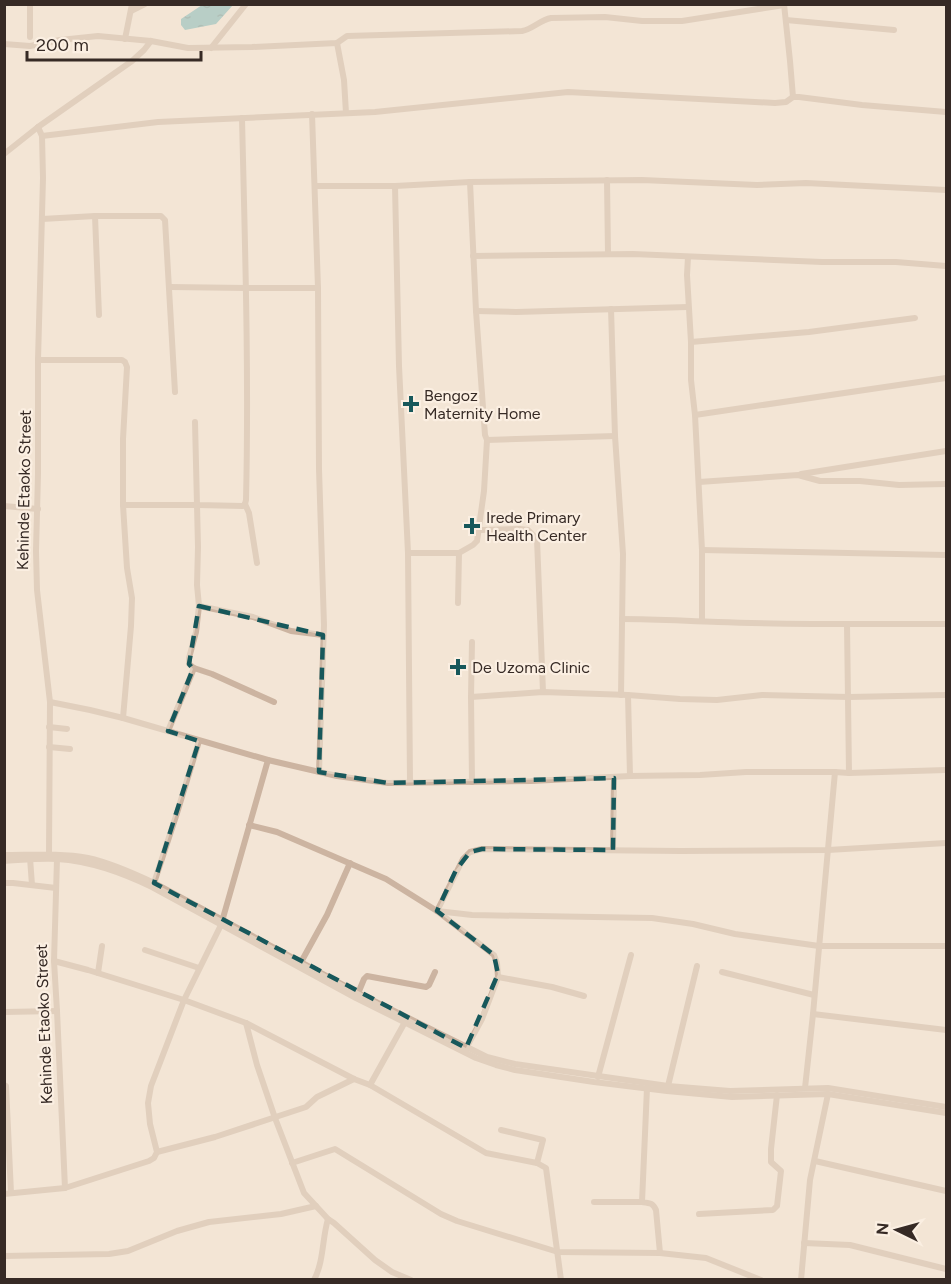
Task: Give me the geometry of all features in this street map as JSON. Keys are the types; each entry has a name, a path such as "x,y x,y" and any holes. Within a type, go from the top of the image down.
{"street":[{"path":"30,4 30,37"},
{"path":"125,39 131,8 144,4"},
{"path":"211,48 246,4"},
{"path":"4,44 30,46 98,36 151,41 188,48 337,43 347,36 522,31 530,30 543,20 551,18 605,17 642,21 682,21 784,5 793,97"},
{"path":"786,20 894,30"},
{"path":"4,154 38,127 132,61 151,41"},
{"path":"337,43 344,80 346,113"},
{"path":"42,136 158,122 375,112 568,92 775,103 786,102 793,97 946,112"},
{"path":"312,114 318,288 319,469 323,570 319,772"},
{"path":"242,118 248,432 245,504 249,513 257,563"},
{"name":"Kehinde Etaoko Street","path":"38,127 42,136 42,219 36,551 37,590 50,702 49,854"},
{"path":"315,186 607,180 757,185 806,183 946,190"},
{"path":"607,180 608,254"},
{"path":"408,553 459,553 473,546 480,530 487,440 476,311 470,182"},
{"path":"395,186 399,366 408,553 410,782"},
{"path":"95,216 99,315"},
{"path":"42,219 95,216 163,217 170,286 175,392"},
{"path":"473,256 633,254 822,262 896,262 946,266"},
{"path":"688,257 691,380 702,550 702,621"},
{"path":"170,286 318,288"},
{"path":"476,311 688,307"},
{"path":"610,309 623,554 622,620 630,776"},
{"path":"691,342 809,332 915,318"},
{"path":"38,360 122,360 127,367 123,440 123,505 127,568 132,597 132,626 123,718"},
{"path":"695,415 946,378"},
{"path":"195,422 199,606 189,664 274,702"},
{"path":"487,440 615,435"},
{"path":"699,482 798,475 946,451"},
{"path":"798,475 820,481 860,481 899,485 946,484"},
{"path":"123,505 240,507 245,504"},
{"path":"4,506 38,509"},
{"path":"480,530 528,530 537,539 543,692"},
{"path":"702,550 946,555"},
{"path":"458,603 459,553"},
{"path":"199,606 253,617 291,631 323,635"},
{"path":"622,620 664,619 847,625 946,624"},
{"path":"847,625 849,772"},
{"path":"472,642 472,782"},
{"path":"168,731 194,668"},
{"path":"471,697 543,692 717,700 762,695 849,697 946,694"},
{"path":"50,702 123,718 268,760 337,776 388,783 700,776 746,772 946,770"},
{"path":"49,727 67,729"},
{"path":"153,885 199,741"},
{"path":"49,747 70,750"},
{"path":"4,1085 6,1086 8,1193 65,1188 154,1158 157,1152 150,1124 148,1103 151,1086 184,1000 221,922 268,760"},
{"path":"805,1088 835,772"},
{"path":"613,850 614,778"},
{"path":"249,825 277,832 386,879 437,911 494,955 498,978 482,1019 465,1050"},
{"path":"437,911 463,859 470,852 482,849 828,850 946,843"},
{"path":"4,861 49,854 87,858 125,870 357,996 485,1062 515,1070 647,1088 732,1097 828,1094 946,1113"},
{"path":"4,855 84,862 153,885"},
{"path":"30,857 32,885"},
{"name":"Kehinde Etaoko Street","path":"57,859 54,961 65,1188"},
{"path":"300,965 327,915 350,863"},
{"path":"4,883 56,888"},
{"path":"437,911 472,915 554,918 652,918 693,924 743,936 819,946 946,946"},
{"path":"98,973 102,946"},
{"path":"145,950 199,968"},
{"path":"598,1077 631,955"},
{"path":"54,961 184,1000 246,1023 370,1085 486,1153 537,1163 546,1168 561,1280"},
{"path":"668,1086 697,966"},
{"path":"357,996 367,976 426,987 435,972"},
{"path":"722,972 814,994"},
{"path":"498,978 552,987 584,996"},
{"path":"4,1006 5,1012 57,1011"},
{"path":"813,1014 946,1030"},
{"path":"370,1085 405,1021"},
{"path":"246,1023 274,1118 304,1193 328,1219 375,1260 392,1272 411,1280"},
{"path":"465,1050 515,1064 668,1086 730,1091 828,1088 946,1107"},
{"path":"157,1152 215,1137 306,1107 317,1097 354,1079"},
{"path":"642,1202 647,1088"},
{"path":"801,1280 810,1180 828,1094"},
{"path":"699,1214 773,1210 777,1206 781,1171 771,1162 771,1149 777,1095"},
{"path":"501,1130 543,1140 537,1163"},
{"path":"292,1163 335,1149 449,1218 558,1252 660,1253 706,1258 761,1280"},
{"path":"814,1161 946,1191"},
{"path":"594,1202 652,1203 656,1210 660,1253"},
{"path":"4,1256 109,1254 128,1251 177,1231 209,1222 281,1214 316,1206"},
{"path":"314,1280 320,1269 328,1219"},
{"path":"804,1243 850,1245 946,1269"},
{"path":"389,1280 392,1272"}],"highlighted area":[{"path":"199,606 323,635 319,772 388,783 614,778 613,850 482,849 470,852 456,870 437,911 494,955 498,974 466,1048 154,883 199,741 168,731 193,669 189,664"}],"water":[{"path":"202,5 233,5 216,24 185,30 181,25 181,19"}],"place":[{"name":"Bengoz Maternity Home","path":"411,404"},
{"name":"Irede Primary Health Center","path":"472,526"},
{"name":"De Uzoma Clinic","path":"458,667"}]}
